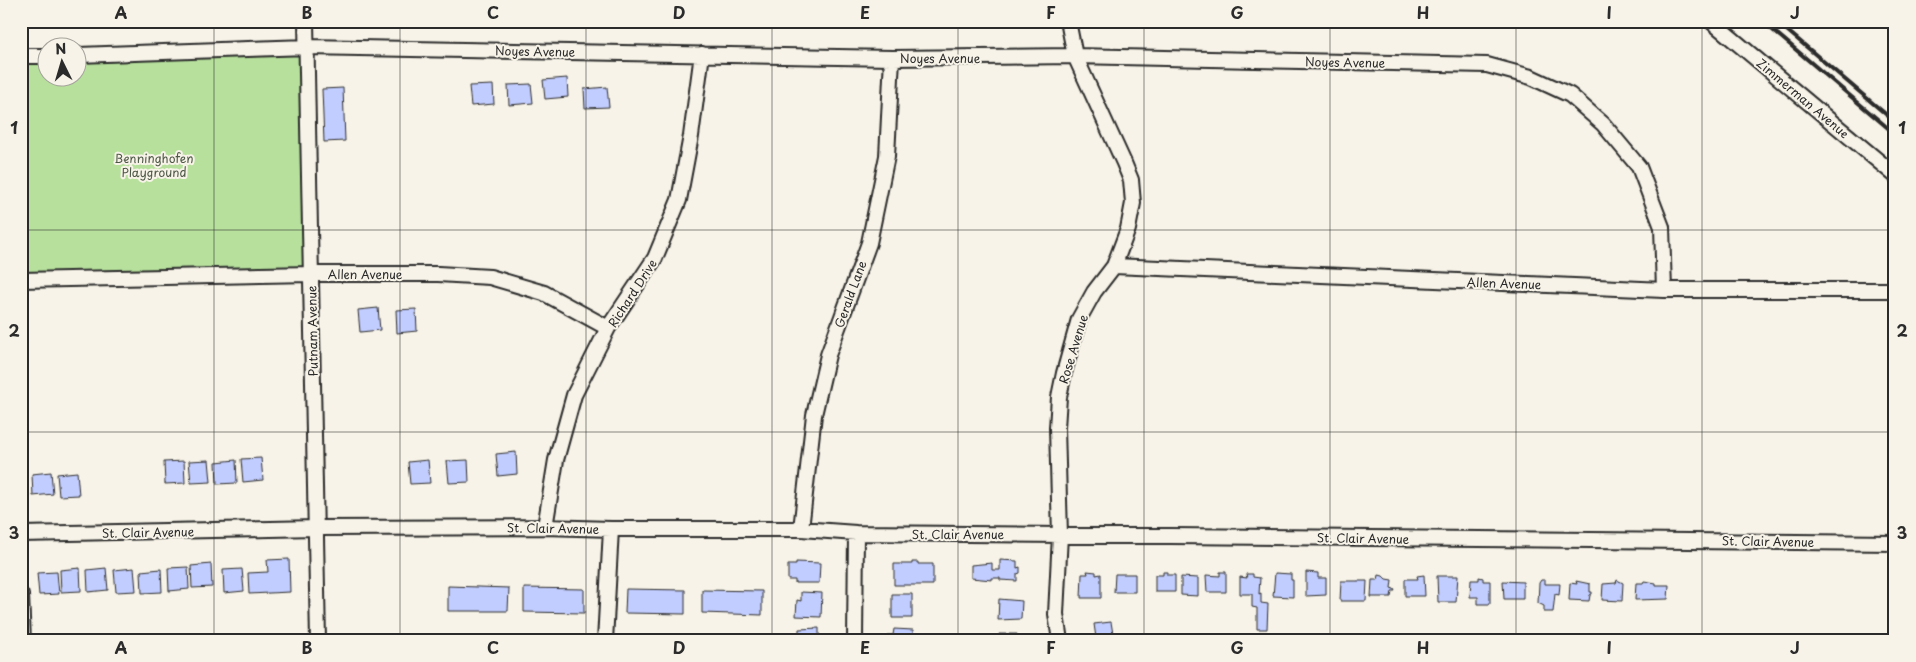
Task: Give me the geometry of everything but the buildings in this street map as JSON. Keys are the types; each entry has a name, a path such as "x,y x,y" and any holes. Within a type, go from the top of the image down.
{"street":[{"name":"Putnam Avenue","path":"306,21 318,641"},
{"name":"Rose Avenue","path":"1060,641 1056,614 1060,535 1057,428 1059,397 1080,319 1094,292 1114,266 1128,229 1133,203 1131,180 1075,56 1068,21"},
{"name":"Zimmerman Avenue","path":"1711,21 1895,175"},
{"name":"Noyes Avenue","path":"88,54 307,47 892,58 1075,56 1487,65 1531,77 1570,95 1603,124 1639,167 1662,228 1664,290"},
{"name":"Richard Drive","path":"545,527 556,460 574,395 608,328 655,258 679,200 691,136 702,54"},
{"path":"21,56 38,56"},
{"name":"Gerald Lane","path":"801,528 814,416 828,355 869,242 887,156 892,58"},
{"name":"Allen Avenue","path":"1114,266 1664,290 1895,290"},
{"name":"Allen Avenue","path":"21,280 311,274 438,274 490,277 544,293 608,328"},
{"name":"St. Clair Avenue","path":"21,534 316,528 801,528 856,533 1895,543"},
{"path":"605,641 611,529"},
{"path":"855,641 856,533"},
{"path":"21,595 23,641"}],"green space":[{"name":"Benninghofen Playground","path":"307,47 311,274 21,280 21,56 38,56 38,88 88,88 88,55"}],"railway":[{"path":"1762,21 1895,134"},
{"path":"1776,21 1895,122"}]}
